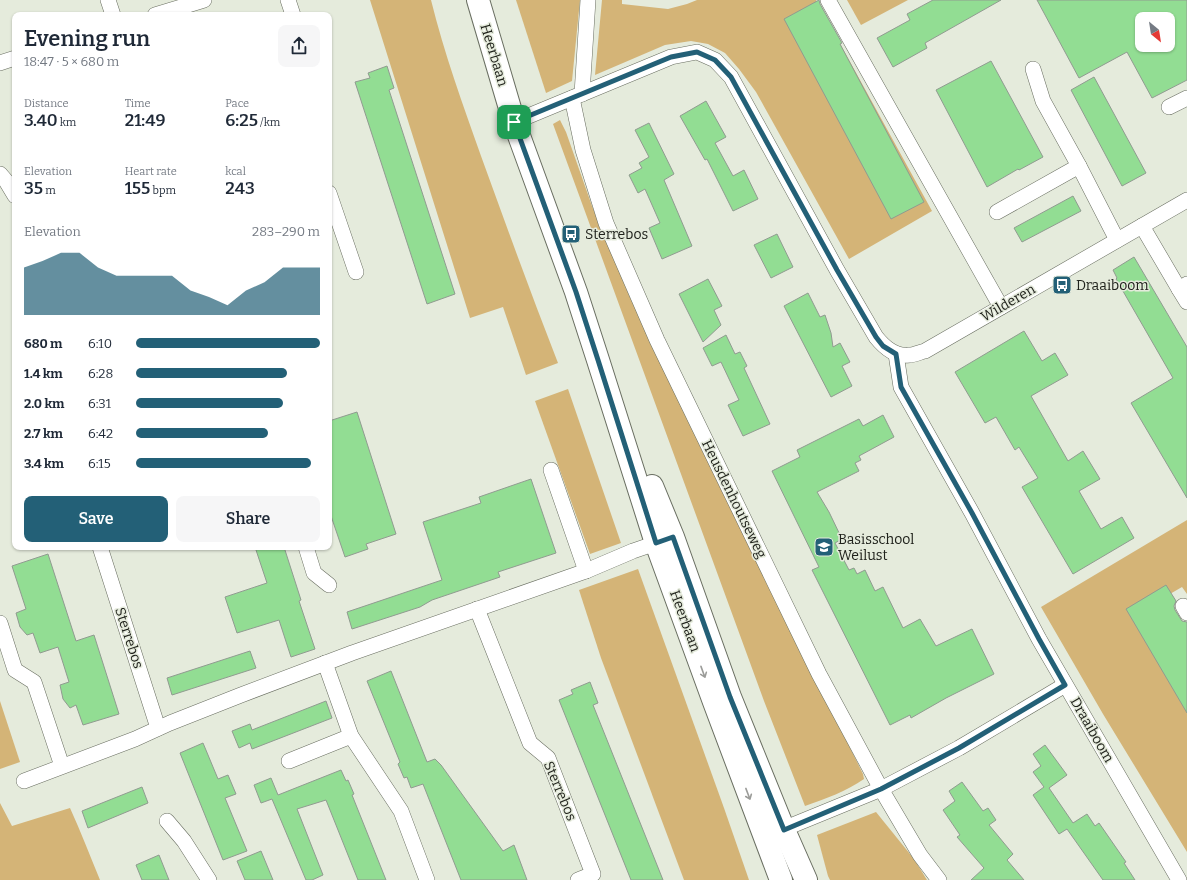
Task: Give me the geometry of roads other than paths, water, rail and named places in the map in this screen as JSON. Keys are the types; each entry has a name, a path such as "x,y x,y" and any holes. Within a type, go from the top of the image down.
{"street":[{"path":"108,0 112,12"},
{"path":"165,12 204,0"},
{"path":"288,0 292,12"},
{"name":"Heerbaan","path":"478,0 514,122 576,292 598,360 665,540 714,702 774,833 806,880"},
{"name":"Heusdenhoutseweg","path":"588,0 577,96 583,150 606,223 657,340 819,674 881,789 920,855 939,880"},
{"path":"828,0 1000,307"},
{"path":"514,122 671,57 697,52 715,60 731,77 837,270 876,337 883,346 896,354"},
{"path":"0,63 12,59"},
{"path":"1033,69 1043,101 1079,166 1117,240"},
{"path":"1169,108 1187,98"},
{"path":"997,212 1079,166"},
{"path":"0,174 12,191"},
{"name":"Wilderen","path":"896,354 909,356 925,351 1187,200"},
{"path":"332,202 356,272"},
{"path":"1142,226 1183,287 1187,302"},
{"name":"Draaiboom","path":"896,354 901,387 972,513 1065,685 1180,880"},
{"path":"551,470 586,571"},
{"path":"24,781 135,739 158,728 325,663 586,571 633,551 665,540"},
{"name":"Sterrebos","path":"101,550 158,728"},
{"path":"307,550 314,573 329,585"},
{"name":"Sterrebos","path":"477,609 530,743 548,758 593,874 578,880"},
{"path":"0,623 15,670 34,682 62,766"},
{"path":"325,663 351,736 402,811 427,880"},
{"path":"774,833 881,789 959,748 1065,685"},
{"path":"288,761 351,736"},
{"path":"167,821 184,841 209,880"},
{"name":"Heerbaan","path":"774,833 781,880"}],"place":[{"name":"Sterrebos","path":"571,234"},
{"name":"Draaiboom","path":"1062,285"},
{"name":"Basisschool Weilust","path":"824,547"}]}
